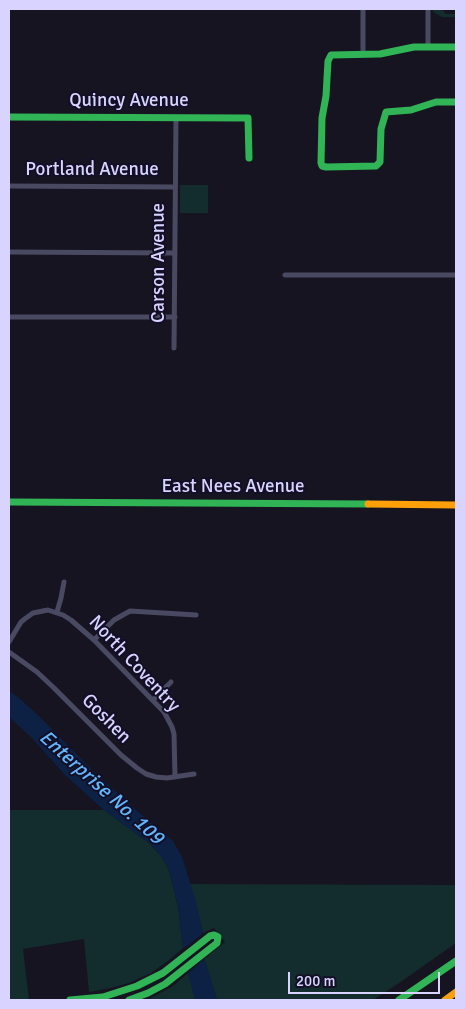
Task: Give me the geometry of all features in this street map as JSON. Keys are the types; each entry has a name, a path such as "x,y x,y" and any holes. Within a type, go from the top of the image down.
{"main road":[{"path":"456,47 414,47 380,54 331,55 327,67 326,96 322,118 322,166 374,167 379,165 381,129 386,112 411,110 436,102 456,102"},
{"name":"Quincy Avenue","path":"9,117 248,118 249,158"},
{"name":"East Nees Avenue","path":"9,502 456,505"},
{"path":"70,1000 103,997 137,986 163,973 210,936 218,936 218,941 214,946 166,984 129,1000"},
{"path":"399,1000 456,961"},
{"path":"445,1000 456,992"}],"street":[{"path":"363,9 363,54"},
{"path":"428,9 428,47"},
{"name":"Carson Avenue","path":"174,348 176,118"},
{"name":"Portland Avenue","path":"9,186 174,187"},
{"path":"9,252 174,252"},
{"path":"285,275 456,275"},
{"path":"9,317 174,317"},
{"path":"9,642 17,627 26,618 40,611 57,612 64,582"},
{"path":"94,640 114,620 130,611 196,615"},
{"name":"North Coventry","path":"57,612 71,620 94,640 164,712 172,727 175,742 175,777"},
{"name":"Goshen","path":"9,652 37,672 129,763 146,774 156,777 166,778 194,774"},
{"path":"153,700 171,682"}],"green space":[{"path":"433,9 442,9 446,14 456,14 456,17 442,17 433,12"},
{"path":"180,185 208,185 208,213 180,213"},
{"path":"9,810 104,810 149,843 161,856 169,870 178,907 183,948 151,973 129,983 89,992 84,939 23,949 29,1000 9,1000"},
{"path":"190,884 456,885 456,943 373,1000 217,1000 204,959 225,942 214,928 203,933"},
{"path":"188,973 196,1000 147,1000 173,986"}],"water":[{"name":"Enterprise No. 109","path":"9,691 40,717 92,770 173,841 182,857 196,902 203,933 190,944 183,948 178,907 169,870 161,856 149,843 104,810 65,775 32,738 9,717"},
{"path":"204,959 217,1000 196,1000 193,993 188,973"}],"traffic: fast":[{"path":"456,47 414,47 380,54 331,55 328,61 326,96 322,118 322,166 376,166 380,162 381,129 386,112 411,110 436,102 456,102"},
{"path":"9,117 248,118 249,158"},
{"path":"9,502 368,504"},
{"path":"70,1000 103,997 137,986 163,973 210,936 218,937 217,943 165,984 129,1000"},
{"path":"399,1000 456,961"}],"traffic: slow":[{"path":"368,504 456,505"},
{"path":"445,1000 456,992"}]}
